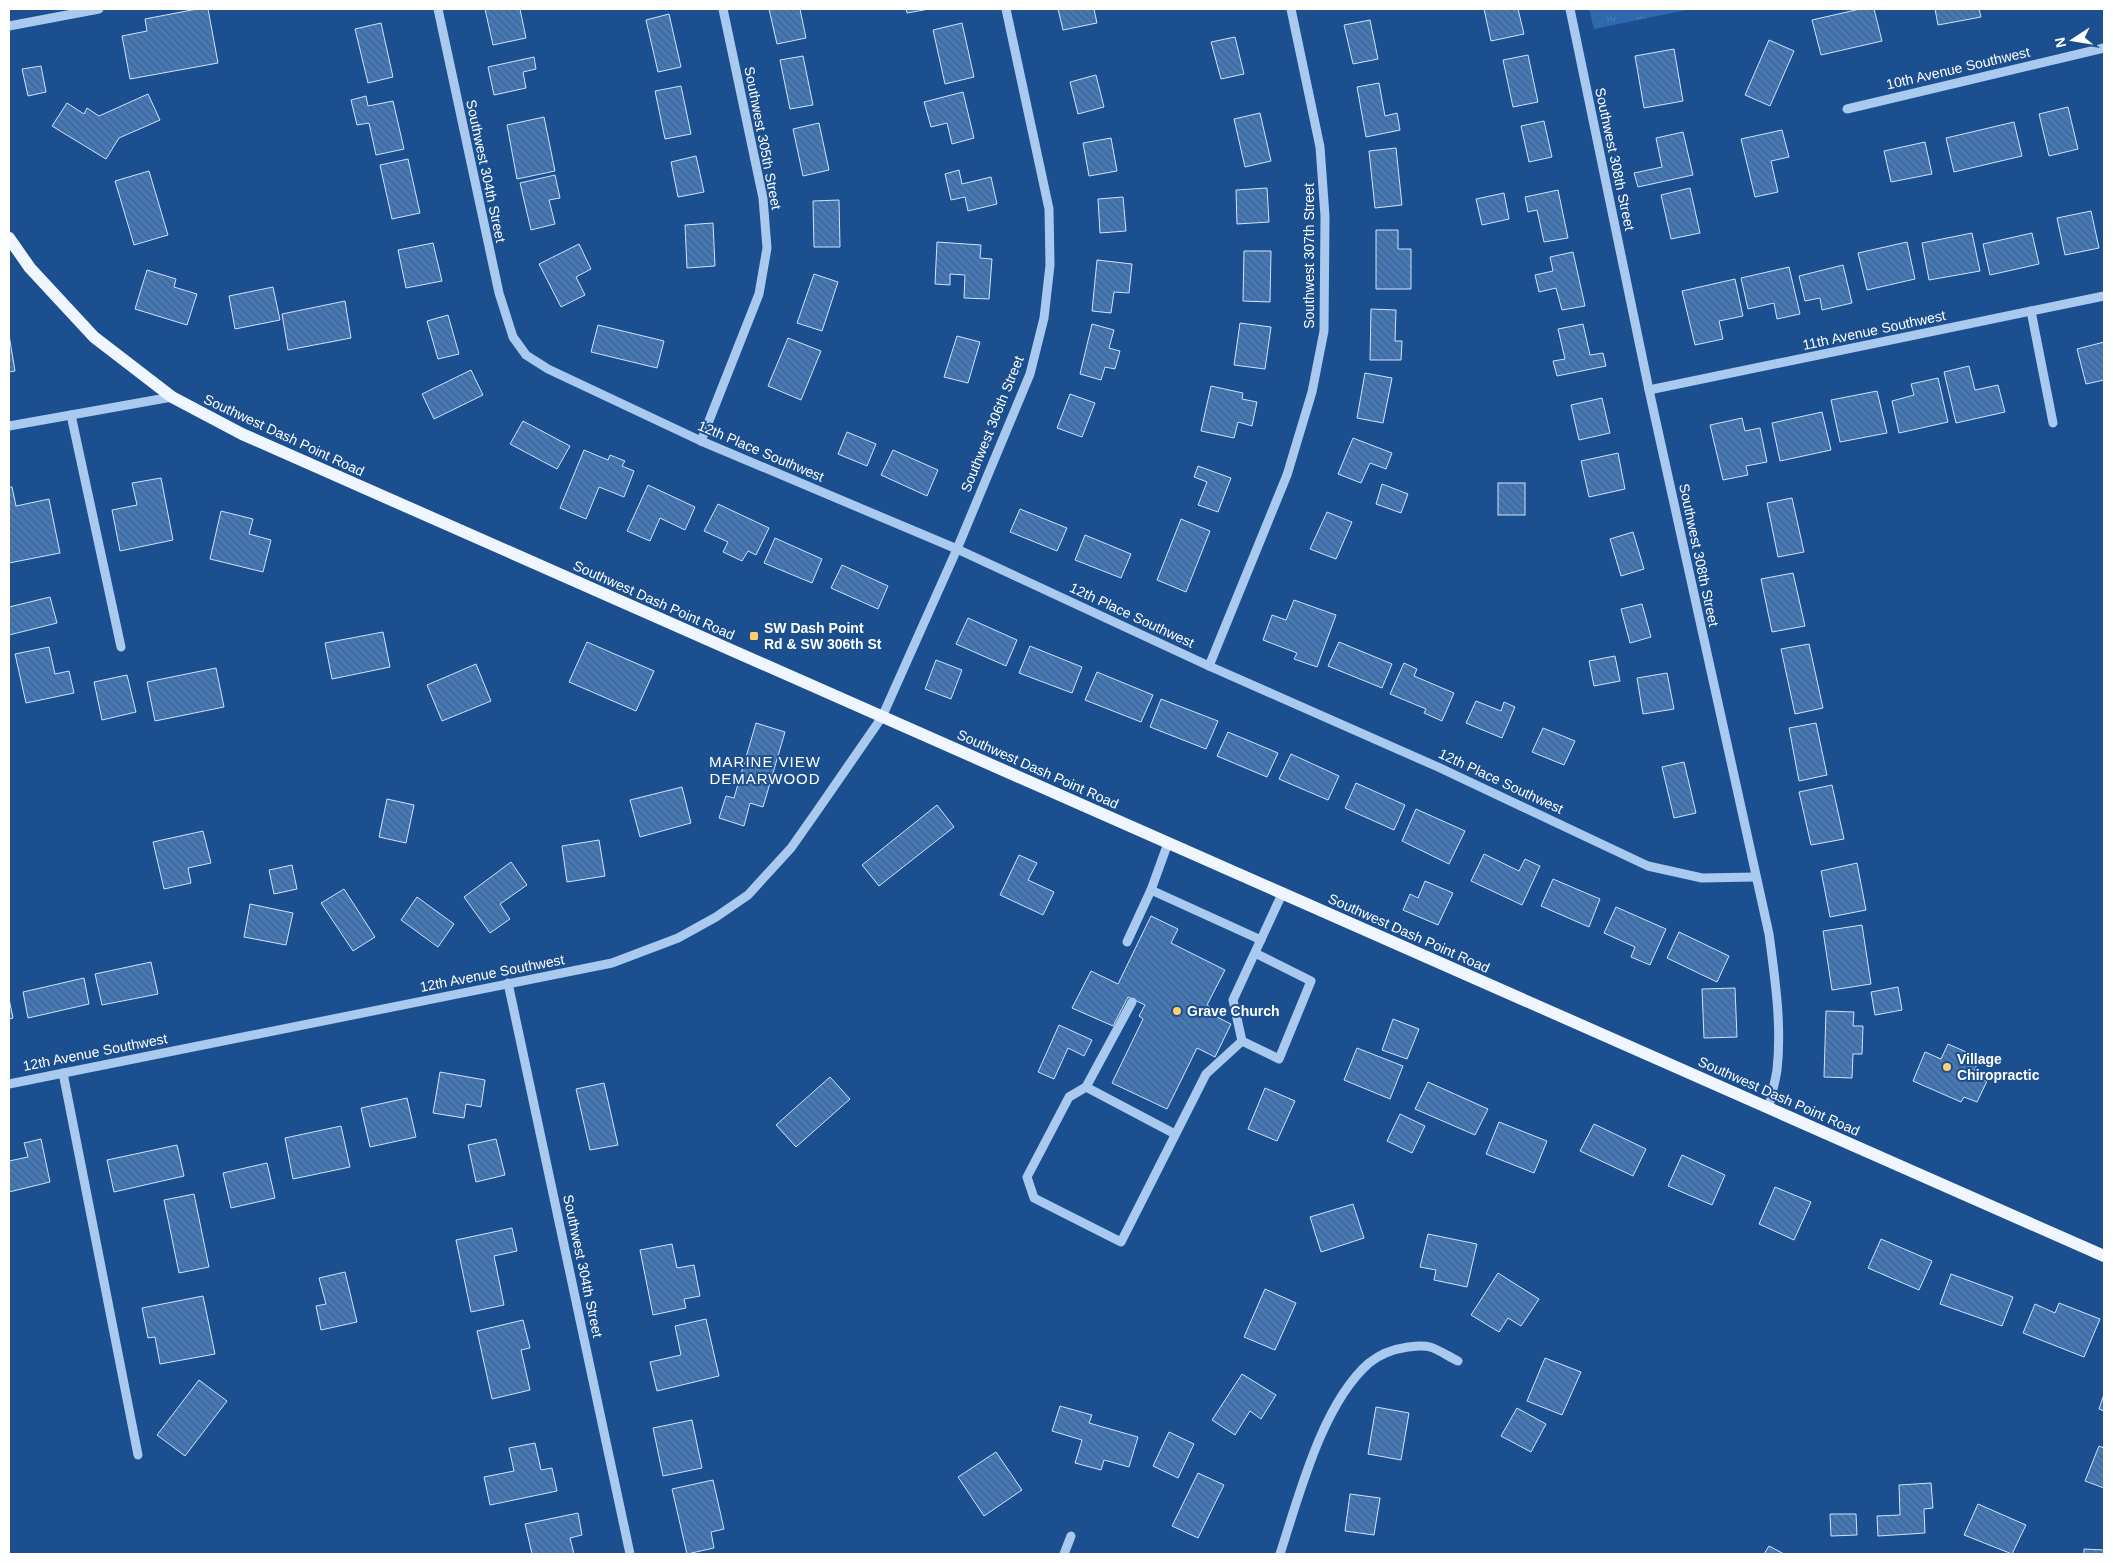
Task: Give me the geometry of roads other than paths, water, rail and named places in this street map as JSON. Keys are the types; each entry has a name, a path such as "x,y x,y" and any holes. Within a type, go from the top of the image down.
{"main road":[{"name":"Southwest Dash Point Road","path":"9,238 30,268 94,337 172,397 251,438 2104,1256"}],"street":[{"path":"9,26 99,9"},
{"name":"Southwest 304th Street","path":"438,9 498,294 513,337"},
{"name":"Southwest 305th Street","path":"701,441 759,294 766,248 763,198 723,9"},
{"name":"Southwest 306th Street","path":"882,717 957,549 1030,374 1044,318 1050,265 1049,208 1006,9"},
{"name":"Southwest 307th Street","path":"1209,666 1287,475 1312,392 1324,331 1325,216 1320,147 1291,9"},
{"name":"Southwest 308th Street","path":"1570,9 1649,390 1769,934 1777,1001 1777,1070 1769,1108"},
{"name":"10th Avenue Southwest","path":"1847,109 2104,48"},
{"name":"11th Avenue Southwest","path":"1649,390 2104,296"},
{"path":"2031,311 2053,423"},
{"name":"12th Place Southwest","path":"513,337 526,355 548,369 701,441 957,549 1209,666 1438,766 1648,866 1702,878 1755,876"},
{"path":"9,426 172,397"},
{"path":"71,415 122,647"},
{"name":"12th Avenue Southwest","path":"9,1084 508,983 586,969 633,956 678,938 731,907 754,889 791,848 882,717"},
{"path":"1127,942 1151,890 1168,843"},
{"path":"1151,890 1261,940"},
{"path":"1242,1041 1233,1000 1282,894"},
{"path":"1242,1041 1279,1059 1311,981 1255,953"},
{"name":"Southwest 304th Street","path":"508,983 630,1554"},
{"path":"1132,1002 1086,1087 1068,1097 1027,1177 1034,1198 1121,1242 1206,1074 1242,1041"},
{"path":"63,1073 138,1455"},
{"path":"1086,1087 1175,1134"},
{"path":"1280,1554 1310,1463 1326,1427 1344,1394 1363,1369 1383,1354 1410,1347 1430,1347 1458,1361"},
{"path":"1064,1554 1071,1536"}],"place":[{"name":"SW Dash Point Rd & SW 306th St","path":"754,636"},
{"name":"Grave Church","path":"1177,1011"},
{"name":"Village Chiropractic","path":"1947,1067"}],"district":[{"name":"MARINE VIEW DEMARWOOD","path":"765,770"}]}
